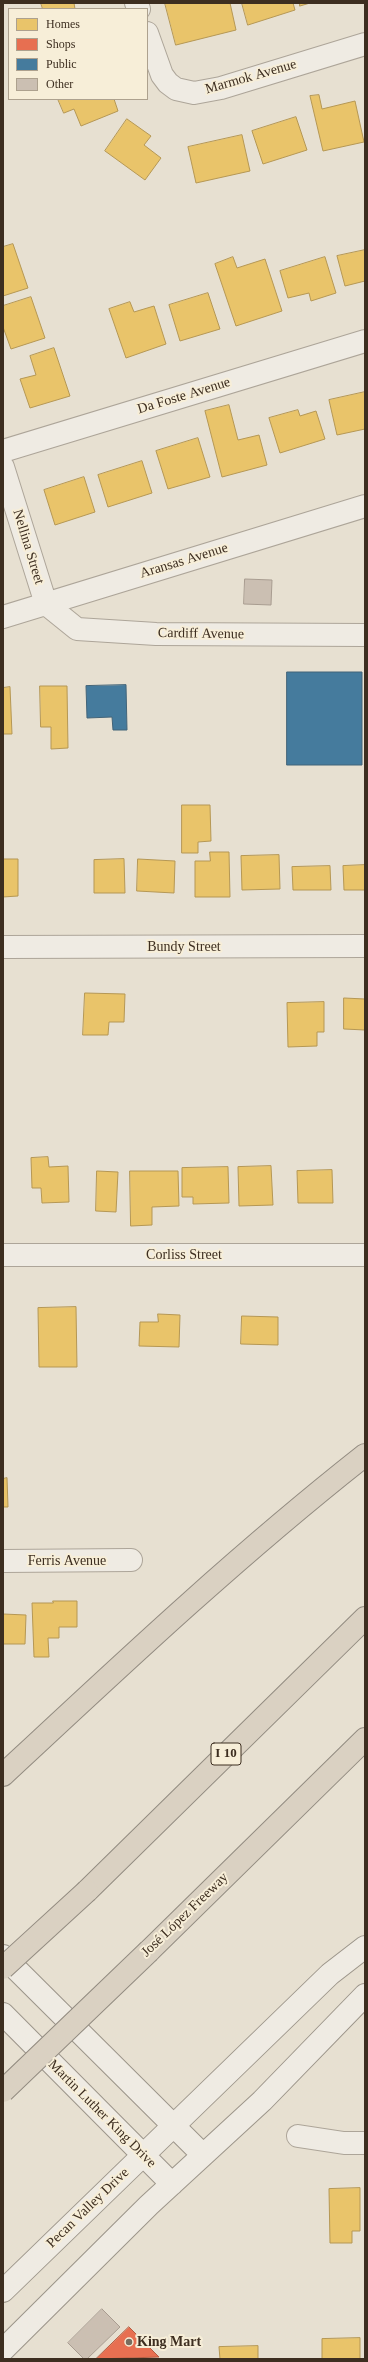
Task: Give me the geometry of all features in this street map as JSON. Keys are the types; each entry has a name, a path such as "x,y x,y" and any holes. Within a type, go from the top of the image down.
{"highway":[{"path":"3,1775 179,1610 317,1493 365,1455"},
{"name":"I 10","path":"3,1968 87,1892 365,1618"},
{"name":"José López Freeway","path":"3,2091 149,1951 365,1739"}],"street":[{"name":"Marmok Avenue","path":"148,35 162,75 168,83 176,89 194,93 221,88 365,44"},
{"name":"Da Foste Avenue","path":"3,451 365,341"},
{"name":"Nellina Street","path":"3,467 46,604"},
{"name":"Aransas Avenue","path":"3,617 365,506"},
{"name":"Cardiff Avenue","path":"46,604 77,629 156,634 365,635"},
{"name":"Bundy Street","path":"3,948 365,946"},
{"name":"Corliss Street","path":"3,1255 365,1255"},
{"name":"Ferris Avenue","path":"3,1561 131,1560"},
{"path":"174,2125 330,1974 365,1947"},
{"path":"3,1956 203,2155"},
{"path":"3,2350 172,2184 262,2101 365,1996"},
{"name":"Martin Luther King Drive","path":"3,2014 172,2184"},
{"name":"Pecan Valley Drive","path":"3,2291 174,2125"},
{"path":"298,2136 338,2143 365,2143"}],"building: Homes":[{"path":"41,3 74,3 75,8 43,8"},
{"path":"165,3 230,3 236,30 176,45"},
{"path":"242,3 293,3 295,10 248,25"},
{"path":"300,3 310,3 300,6"},
{"path":"319,95 322,109 355,101 364,142 323,151 310,96"},
{"path":"58,100 114,100 118,111 81,126 74,109 64,113"},
{"path":"296,117 307,150 263,164 252,131"},
{"path":"127,119 151,136 144,145 161,158 145,180 105,151"},
{"path":"242,135 250,171 196,183 188,147"},
{"path":"13,244 28,288 3,296 3,247"},
{"path":"365,250 365,281 345,286 337,256"},
{"path":"233,257 237,268 265,259 282,311 236,326 215,264"},
{"path":"325,257 336,293 311,301 309,293 288,298 280,271"},
{"path":"208,293 220,329 180,341 169,305"},
{"path":"31,297 45,338 11,349 3,327 3,306"},
{"path":"130,302 134,312 154,306 166,344 126,358 109,309"},
{"path":"54,348 70,396 30,408 20,379 36,375 30,356"},
{"path":"365,392 365,429 337,435 329,400"},
{"path":"229,405 238,440 259,435 267,465 222,477 205,411"},
{"path":"298,410 300,416 316,411 325,439 280,453 269,418"},
{"path":"198,438 210,477 168,489 156,451"},
{"path":"142,461 152,493 108,507 98,475"},
{"path":"84,477 95,512 55,525 44,490"},
{"path":"40,686 67,686 68,748 51,749 51,727 41,727"},
{"path":"10,687 12,734 3,734 3,688"},
{"path":"182,805 210,805 211,841 198,842 198,853 182,853"},
{"path":"210,852 229,852 230,897 195,897 195,861 210,861"},
{"path":"279,855 280,889 242,890 241,856"},
{"path":"3,859 18,859 18,896 3,897"},
{"path":"124,859 125,893 94,893 94,860"},
{"path":"138,859 175,861 174,893 137,891"},
{"path":"365,865 365,890 344,890 343,866"},
{"path":"330,866 331,890 293,890 292,867"},
{"path":"85,993 125,994 124,1022 109,1022 108,1035 83,1035"},
{"path":"344,998 365,999 365,1030 344,1029"},
{"path":"324,1002 324,1032 317,1032 317,1046 288,1047 287,1003"},
{"path":"48,1157 49,1167 68,1166 69,1202 42,1203 41,1188 32,1188 31,1158"},
{"path":"271,1166 273,1205 239,1206 238,1167"},
{"path":"228,1167 229,1203 193,1204 193,1197 182,1197 182,1168"},
{"path":"332,1170 333,1203 298,1203 297,1171"},
{"path":"97,1171 118,1172 116,1212 96,1211"},
{"path":"130,1171 178,1171 179,1206 152,1207 152,1225 131,1226"},
{"path":"76,1307 77,1367 39,1367 38,1308"},
{"path":"158,1314 180,1315 179,1347 139,1346 140,1322 158,1322"},
{"path":"242,1316 278,1317 278,1345 241,1344"},
{"path":"7,1478 8,1507 3,1507 3,1479"},
{"path":"53,1601 77,1601 77,1627 59,1627 59,1638 48,1638 49,1657 34,1657 32,1603 53,1603"},
{"path":"3,1614 26,1615 25,1644 3,1644"},
{"path":"360,2188 360,2231 352,2231 352,2243 330,2243 329,2189"},
{"path":"360,2338 360,2359 322,2359 322,2339"},
{"path":"258,2346 258,2359 220,2359 219,2347"}],"building: Shops":[{"name":"King Mart","path":"129,2327 159,2357 96,2359"}],"building: Public":[{"path":"287,672 362,672 362,765 287,765"},
{"path":"126,685 127,730 113,730 112,717 87,718 86,686"}],"building: Other":[{"path":"245,579 272,580 271,605 244,604"},
{"path":"102,2309 120,2327 87,2359 84,2359 68,2343"}],"place":[{"name":"King Mart","path":"129,2342"}]}
